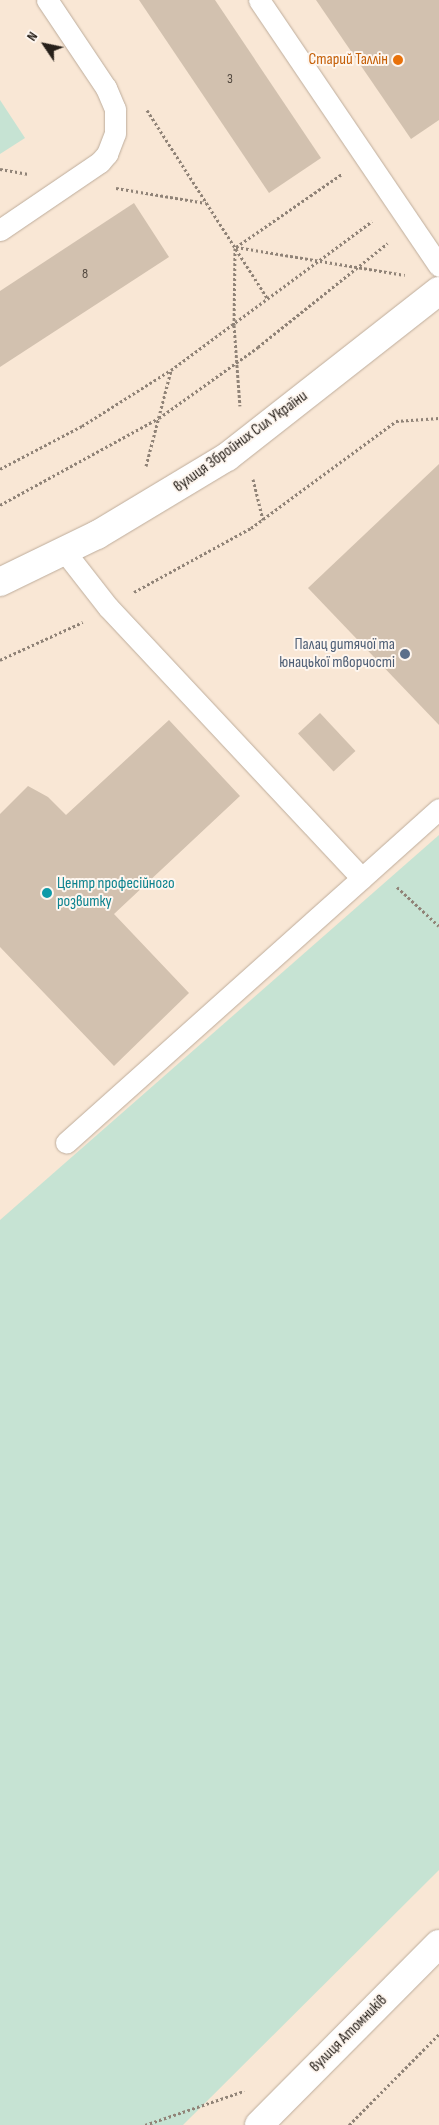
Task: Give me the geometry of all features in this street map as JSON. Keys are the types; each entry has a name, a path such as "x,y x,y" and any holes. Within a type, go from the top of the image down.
{"street":[{"name":"вулиця Збройних Сил України","path":"0,582 65,552 132,516 244,444 439,291"},
{"name":"вулиця Атомників","path":"259,2125 439,1944"}],"lane":[{"path":"0,230 100,162 107,154 116,133 115,109 106,88 48,0"},
{"path":"259,0 439,266"},
{"path":"65,552 108,607 369,872"},
{"path":"66,1143 439,809"}],"path":[{"path":"144,106 268,299"},
{"path":"235,247 366,158"},
{"path":"0,469 82,426 172,370 396,202"},
{"path":"0,505 159,418 236,363 411,225"},
{"path":"235,247 410,276"},
{"path":"235,247 234,325 244,444 263,520"},
{"path":"132,516 172,370"},
{"path":"0,660 66,631 263,520 396,421 439,418"},
{"path":"369,872 439,926"},
{"path":"349,2125 439,2034"},
{"path":"145,2125 254,2088"}],"green space":[{"path":"0,100 25,138 0,154"},
{"path":"439,835 439,1870 183,2125 0,2125 0,1220"}],"building":[{"path":"139,0 215,0 321,158 269,193"},
{"name":"Старий Таллін","path":"316,0 439,0 439,120 411,139"},
{"path":"134,203 169,257 0,367 0,291"},
{"name":"Палац дитячої та юнацької творчості","path":"439,464 439,725 308,588"},
{"path":"320,713 355,751 334,771 298,733"},
{"name":"Центр професійного розвитку","path":"169,720 240,796 114,914 189,993 114,1066 0,947 0,814 28,786 48,797 66,815"}],"place":[{"name":"Старий Таллін","path":"398,60"},
{"name":"Палац дитячої та юнацької творчості","path":"405,654"},
{"name":"Центр професійного розвитку","path":"47,893"}]}
